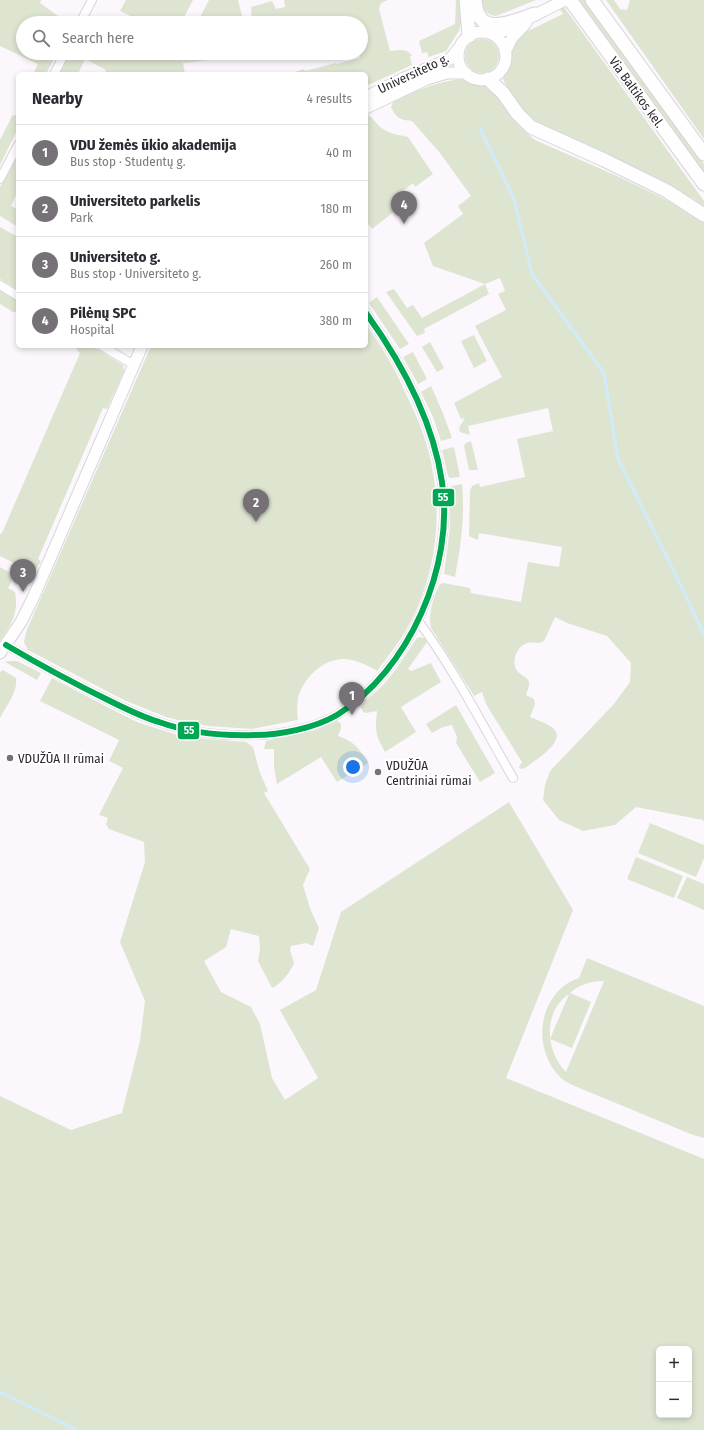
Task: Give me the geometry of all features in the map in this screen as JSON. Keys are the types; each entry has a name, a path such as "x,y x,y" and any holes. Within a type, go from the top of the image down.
{"highway":[{"path":"466,0 469,36"},
{"path":"475,0 476,11 480,19 491,24 504,24 535,14"},
{"name":"Via Baltikos kel.","path":"570,0 704,184"},
{"name":"Via Baltikos kel.","path":"592,0 704,154"},
{"path":"488,79 503,93 517,113 531,127 604,160 667,191 704,215"},
{"path":"684,127 704,141"}],"main road":[{"path":"491,34 499,33 565,0"},
{"path":"505,52 514,34 535,14"},
{"path":"483,32 491,34 502,44 505,52 505,59 500,72 488,79 476,79 466,73 459,62 459,48 469,36 483,32"},
{"name":"Universiteto g.","path":"368,96 404,78 450,59 459,48"},
{"name":"Universiteto g.","path":"368,107 427,79 447,73 466,73"},
{"path":"3,649 21,622 33,598 141,348"}],"street":[{"path":"84,16 92,0"},
{"path":"55,72 61,60"},
{"path":"0,179 16,149"},
{"path":"0,285 16,295"},
{"path":"3,649 132,712 159,723 186,730 215,734 257,735 300,730 329,719 352,705 363,696 402,650 419,622 427,601 440,556 444,514 442,483 435,446 412,390 395,356 368,316"},
{"path":"105,348 134,365"},
{"path":"419,622 446,662 513,778"}],"green space":[{"path":"0,0 41,0 40,3 58,16 16,16 16,54 0,46"},
{"path":"126,0 193,0 185,16 131,16 120,11"},
{"path":"209,0 238,0 242,16 201,16"},
{"path":"284,0 388,0 381,3 379,9 390,51 407,51 412,55 410,57 412,65 368,85 368,72 294,72 352,60 368,60 368,16 252,16 251,7 272,1 276,9 285,7"},
{"path":"456,0 463,0 463,22 461,23 459,31 446,51 429,57 427,52 422,53 419,41 455,24"},
{"path":"480,0 536,0 496,16 485,11 482,14"},
{"path":"554,0 559,0 704,201 704,207 694,199 651,177 534,122 516,103 503,79 510,61 515,40 524,33 563,14"},
{"path":"579,0 585,0 704,164 704,172"},
{"path":"606,0 614,0 620,9 627,10 630,0 704,0 704,139"},
{"path":"482,39 488,40 494,44 498,50 498,62 494,68 488,72 482,73 476,72 470,68 466,62 465,56 466,50 470,44 476,40"},
{"path":"30,60 53,60 47,72 34,72 38,64"},
{"path":"64,60 85,60 79,72 58,72"},
{"path":"87,60 211,60 183,63 185,72 105,72 106,70"},
{"path":"460,79 491,88 518,125 535,140 665,199 704,223 704,823 703,820 636,807 615,825 583,831 559,820 543,800 545,785 550,771 614,704 630,682 631,663 607,636 567,623 555,617 544,641 523,645 516,654 514,662 516,669 529,682 526,695 534,699 535,704 530,717 550,726 556,731 557,737 554,743 543,755 525,768 521,769 519,767 522,762 486,704 482,692 474,696 431,628 430,617 432,606 435,594 440,584 443,583 470,588 471,593 521,602 528,562 559,567 562,547 479,533 478,540 469,536 470,491 472,486 479,483 480,487 525,477 517,439 553,431 548,408 468,426 470,435 460,432 459,428 465,418 461,419 454,403 502,377 475,326 506,310 498,294 505,291 500,278 485,284 433,266 424,243 463,214 458,206 471,196 440,153 412,121 399,118 391,107 394,100 410,93 451,80"},
{"path":"16,115 16,132 0,165 0,140 12,116"},
{"path":"368,115 386,131 408,137 433,174 415,187 413,183 398,195 405,203 372,229 368,224"},
{"path":"16,156 16,195 11,206 16,209 16,226 0,216 0,187"},
{"path":"0,227 16,236 16,289 0,279"},
{"path":"485,284 489,294 424,329 425,333 417,336 386,292 394,289 407,308 413,305 422,318"},
{"path":"0,290 16,300 16,312 13,312 0,304"},
{"path":"377,297 409,344 400,349 369,303"},
{"path":"368,327 393,368 422,430 429,451 436,492 437,511 434,550 425,587 410,623 395,647 377,671 354,660 345,659 330,662 322,666 304,683 298,698 298,720 252,729 209,726 166,717 124,700 28,650 24,642 26,632 150,348 368,348"},
{"path":"474,335 487,361 474,368 461,341"},
{"path":"430,342 444,368 437,372 422,347"},
{"path":"76,348 95,348 123,365 124,371 107,409 103,408 38,559 41,561 34,573 0,556 0,534 2,533 80,353"},
{"path":"413,352 427,379 418,384 403,357"},
{"path":"431,386 452,438 441,441 433,417 421,392"},
{"path":"471,441 478,470 469,470 464,446 466,443"},
{"path":"454,447 460,477 450,478 448,476 442,450"},
{"path":"462,484 462,531 455,577 444,574 450,528 449,489 451,486"},
{"path":"0,567 14,575 8,588 15,592 16,606 15,613 8,630 0,641"},
{"path":"420,637 426,639 427,642 408,669 411,671 431,663 441,682 401,707 416,732 385,752 376,732 377,711 366,713 363,712 361,707 388,680 417,638"},
{"path":"17,661 41,673 37,680 5,662"},
{"path":"3,670 16,678 16,683 11,699 0,718 0,672"},
{"path":"52,678 137,722 181,736 246,742 253,747 260,773 268,791 264,793 310,869 303,885 311,911 319,928 313,946 306,943 291,946 290,950 294,963 285,978 279,984 272,988 258,961 260,949 259,936 231,929 226,947 204,961 221,992 251,1007 260,1024 272,1078 285,1100 318,1078 280,1010 316,990 341,912 509,802 573,910 506,1078 704,1159 704,1430 0,1430 0,1096 71,1130 122,1113 140,1041 145,1001 120,942 145,862 144,842 109,829 106,824 108,818 99,815 123,768 109,761 119,740 40,701"},
{"path":"456,705 495,773 480,782 456,743 457,737 452,725 443,727 432,733 426,724"},
{"path":"337,721 341,724 338,736 348,740 356,746 368,763 337,782 321,757 277,784 274,767 274,749 264,749 266,741 317,730"},
{"path":"650,823 704,845 704,858 696,877 638,853"},
{"path":"636,857 683,876 674,898 627,879"},
{"path":"687,877 704,884 704,910 677,898"},
{"path":"587,958 704,1006 704,1138 693,1135 568,1083 552,1067 546,1055 543,1042 542,1029 545,1015 557,992 568,983 579,978","holes":["604,981 566,1072 554,1053 551,1039 572,1048 591,1002 570,993 578,987 586,984","569,994 550,1038 551,1021 555,1010 561,1001"]}],"waterway":[{"path":"480,128 514,199 532,274 604,373 618,459 704,635"},
{"path":"0,1392 77,1430"}],"transit line":[{"name":"55","path":"6,645 97,695 134,713 170,726 206,733 265,735 297,730 328,720 363,696 386,672 405,644 421,613 433,581 441,547 444,514 442,482 438,459 423,414 414,393 392,352 368,316"}],"place":[{"name":"Pilėnų SPC","path":"404,224"},
{"name":"Universiteto parkelis","path":"256,522"},
{"name":"Universiteto g.","path":"23,592"},
{"name":"VDU žemės ūkio akademija","path":"352,715"},
{"name":"VDUŽŪA II rūmai","path":"10,758"},
{"name":"VDUŽŪA Centriniai rūmai","path":"378,772"}]}
